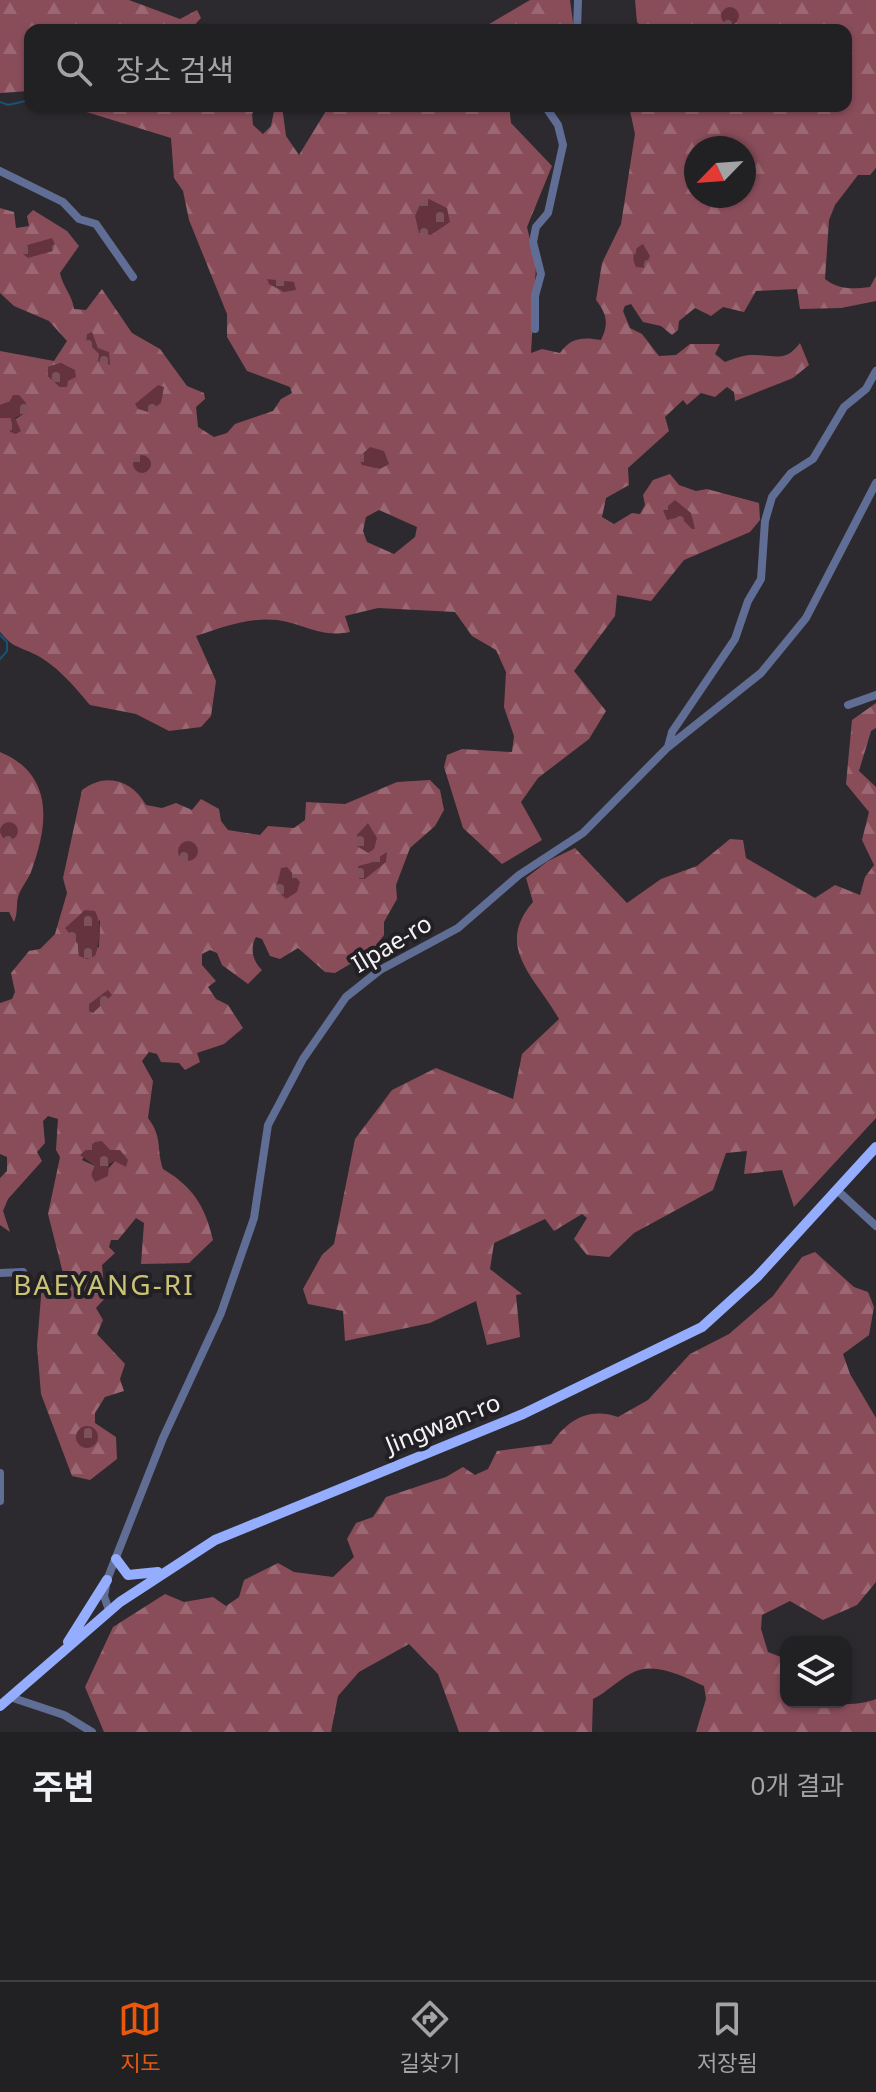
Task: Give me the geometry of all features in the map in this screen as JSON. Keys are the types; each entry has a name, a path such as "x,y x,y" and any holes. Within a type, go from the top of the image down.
{"main road":[{"name":"Jingwan-ro","path":"0,1706 109,1610 160,1572 215,1540 523,1414 702,1327 757,1277 876,1147"},
{"path":"116,1559 128,1575 160,1572"},
{"path":"65,1648 78,1621 107,1580"}],"street":[{"path":"577,24 578,0"},
{"path":"535,329 535,296 541,274 533,242 536,227 548,213 563,145 558,125 549,112"},
{"path":"0,171 63,202 79,219 96,224 133,277"},
{"path":"668,747 672,732 735,639 748,601 761,579 765,521 772,497 791,473 813,459 844,407 866,389 876,371"},
{"name":"Ilpae-ro","path":"109,1610 104,1596 107,1580 163,1438 221,1313 254,1218 268,1125 303,1059 346,997 380,970 458,928 519,875 583,833 668,747 761,673 790,641 876,483"},
{"path":"848,705 876,695"},
{"path":"838,1191 876,1226"},
{"path":"0,1273 23,1272"},
{"path":"0,1473 0,1501"},
{"path":"10,1697 64,1715 92,1732"}],"green space":[{"path":"0,0 129,0 180,19 197,10 201,18 196,24 24,24 24,91 0,93"},
{"path":"530,0 570,0 573,24 489,24"},
{"path":"635,0 876,0 876,168 870,175 858,175 835,205 829,220 825,279 841,287 857,288 870,287 876,276 876,301 841,308 800,309 797,289 756,291 744,312 723,307 711,316 695,308 679,321 678,330 672,335 661,326 643,322 631,304 625,306 623,311 630,328 642,334 659,356 676,355 690,344 720,344 715,354 725,362 748,355 784,356 800,343 809,365 793,378 735,401 734,392 727,387 715,397 701,393 687,405 683,400 665,417 669,431 628,468 629,485 606,498 602,517 614,524 632,513 640,514 645,505 643,495 653,480 670,474 679,485 696,491 707,489 759,503 760,520 750,532 684,560 651,601 617,595 615,616 574,671 606,711 589,739 538,778 521,802 542,840 502,864 463,828 444,767 447,755 462,749 512,752 514,736 504,707 506,672 496,650 472,636 455,612 378,608 345,616 350,632 330,633 266,619 196,636 216,681 211,716 201,727 169,731 136,714 90,705 49,663 14,645 0,632 0,418 11,417 13,421 26,412 9,402 0,405 0,351 54,361 67,341 49,321 14,306 0,293 0,208 14,212 16,228 29,226 27,216 33,210 67,231 79,246 60,273 74,309 86,310 102,289 132,333 160,349 187,386 204,393 205,399 196,407 198,427 214,437 227,433 235,424 273,411 281,399 292,393 290,387 247,371 227,337 227,314 189,220 183,191 174,178 171,138 86,112 253,112 253,125 263,134 271,126 274,112 283,112 286,136 299,155 325,112 510,112 511,123 552,166 527,227 536,265 531,353 542,349 560,353 578,339 601,340 605,329 605,315 596,300 602,263 621,224 635,134 630,112 852,112 852,24 639,24","holes":["61,363 69,368 60,387 48,376 48,367","379,510 417,527 415,537 394,554 367,542 363,531 366,517"]},
{"path":"730,7 738,13 738,19 733,24 724,22 721,16"},
{"path":"429,199 447,208 450,222 431,235 419,233 415,216 421,202"},
{"path":"52,238 55,244 53,251 28,258 23,254 24,246"},
{"path":"643,244 650,256 645,268 636,267 634,260 635,251"},
{"path":"267,279 294,282 296,290 284,292 269,284"},
{"path":"92,332 98,348 109,352 110,365 98,361 99,354 86,341 87,334"},
{"path":"61,363 75,370 76,377 68,381 67,387 60,387 48,376 48,367"},
{"path":"158,385 164,387 161,403 148,412 138,409 135,404"},
{"path":"13,395 19,395 26,403 27,412 15,418 21,431 16,434 10,432 11,418 0,418 0,405 9,402"},
{"path":"370,447 384,451 389,464 380,469 362,465 358,458"},
{"path":"138,455 146,455 151,464 149,471 138,473 133,468 133,460"},
{"path":"675,500 691,513 695,529 680,517 667,520 663,510"},
{"path":"876,703 876,728 871,731 859,771 876,787 876,1118 794,1207 782,1170 744,1174 747,1151 726,1153 713,1190 634,1233 609,1257 587,1255 574,1239 587,1218 582,1214 554,1231 545,1219 494,1243 490,1269 522,1294 516,1295 520,1337 487,1345 476,1301 430,1323 345,1341 343,1311 308,1304 303,1289 322,1255 334,1244 355,1139 392,1090 436,1068 513,1099 522,1054 559,1019 522,962 518,948 517,933 522,918 533,902 526,878 548,861 575,848 627,903 661,879 697,866 730,839 743,840 746,858 815,898 835,885 860,895 865,877 874,865 862,840 869,812 846,784 852,720"},
{"path":"0,752 30,773 42,801 42,834 31,873 18,897 14,922 9,912 0,912"},
{"path":"109,780 126,785 146,805 162,808 176,803 192,810 201,799 219,809 221,821 228,830 260,835 268,826 294,828 305,820 306,802 345,804 397,782 430,780 440,790 444,810 435,826 410,848 396,885 397,899 384,922 384,935 372,951 335,973 325,972 298,948 280,959 270,956 262,939 256,937 253,954 262,970 248,984 222,965 217,953 210,950 202,954 202,965 216,981 208,987 216,999 228,1005 243,1028 224,1044 197,1053 200,1062 185,1070 179,1063 161,1062 157,1054 149,1052 142,1061 153,1081 148,1118 157,1137 163,1169 196,1198 213,1240 189,1263 141,1264 144,1223 136,1218 118,1240 111,1240 109,1247 115,1253 102,1265 105,1298 96,1308 103,1320 97,1334 125,1364 120,1379 124,1391 105,1397 95,1413 95,1423 116,1437 117,1459 90,1480 72,1476 41,1394 37,1346 42,1284 62,1283 64,1277 48,1214 60,1157 56,1150 58,1119 48,1116 43,1121 45,1143 37,1152 42,1161 8,1199 3,1211 10,1232 0,1225 0,1178 7,1171 7,1157 0,1154 0,1003 12,999 15,992 11,973 29,951 40,949 55,934 67,893 63,878 82,790 91,784","holes":["100,920 99,947 79,956 78,944","90,1148 110,1150 126,1166 115,1161 108,1169 91,1175 95,1166 82,1160"]},
{"path":"5,822 13,822 18,831 16,838 5,840 0,835 0,827"},
{"path":"368,823 377,838 374,849 368,853 357,846 357,835"},
{"path":"188,841 195,844 198,851 195,858 188,861 181,858 178,851 181,844"},
{"path":"387,852 386,862 365,879 359,879 358,866 370,863"},
{"path":"287,867 300,882 297,892 286,899 276,889 281,868"},
{"path":"85,910 95,911 99,927 95,956 87,959 79,956 78,944 65,928"},
{"path":"108,990 112,995 93,1013 89,1011 89,1004"},
{"path":"102,1141 110,1150 120,1150 128,1160 126,1167 115,1161 109,1164 108,1176 95,1182 91,1175 95,1166 80,1155 95,1142"},
{"path":"815,1252 854,1287 868,1292 874,1307 869,1335 843,1354 850,1374 876,1418 876,1582 857,1605 823,1620 790,1601 762,1615 761,1629 768,1652 780,1657 780,1708 852,1708 852,1703 876,1699 876,1732 696,1732 706,1699 704,1686 667,1671 648,1669 630,1674 593,1699 592,1732 459,1732 438,1674 409,1644 359,1672 338,1696 331,1732 104,1732 85,1687 113,1627 165,1594 184,1602 213,1597 226,1606 239,1597 244,1580 278,1563 294,1572 333,1577 354,1557 347,1539 356,1523 373,1517 386,1497 446,1477 463,1467 475,1475 488,1469 497,1451 551,1444 564,1428 580,1418 597,1414 618,1417 648,1400 690,1354 729,1334 773,1296 802,1257"},
{"path":"87,1426 95,1429 98,1437 95,1445 87,1448 79,1445 76,1437 79,1429"}],"waterway":[{"path":"0,102 8,105 24,101"},
{"path":"0,635 7,642 7,651 0,659"}],"district":[{"name":"BAEYANG-RI","path":"104,1285"}]}
